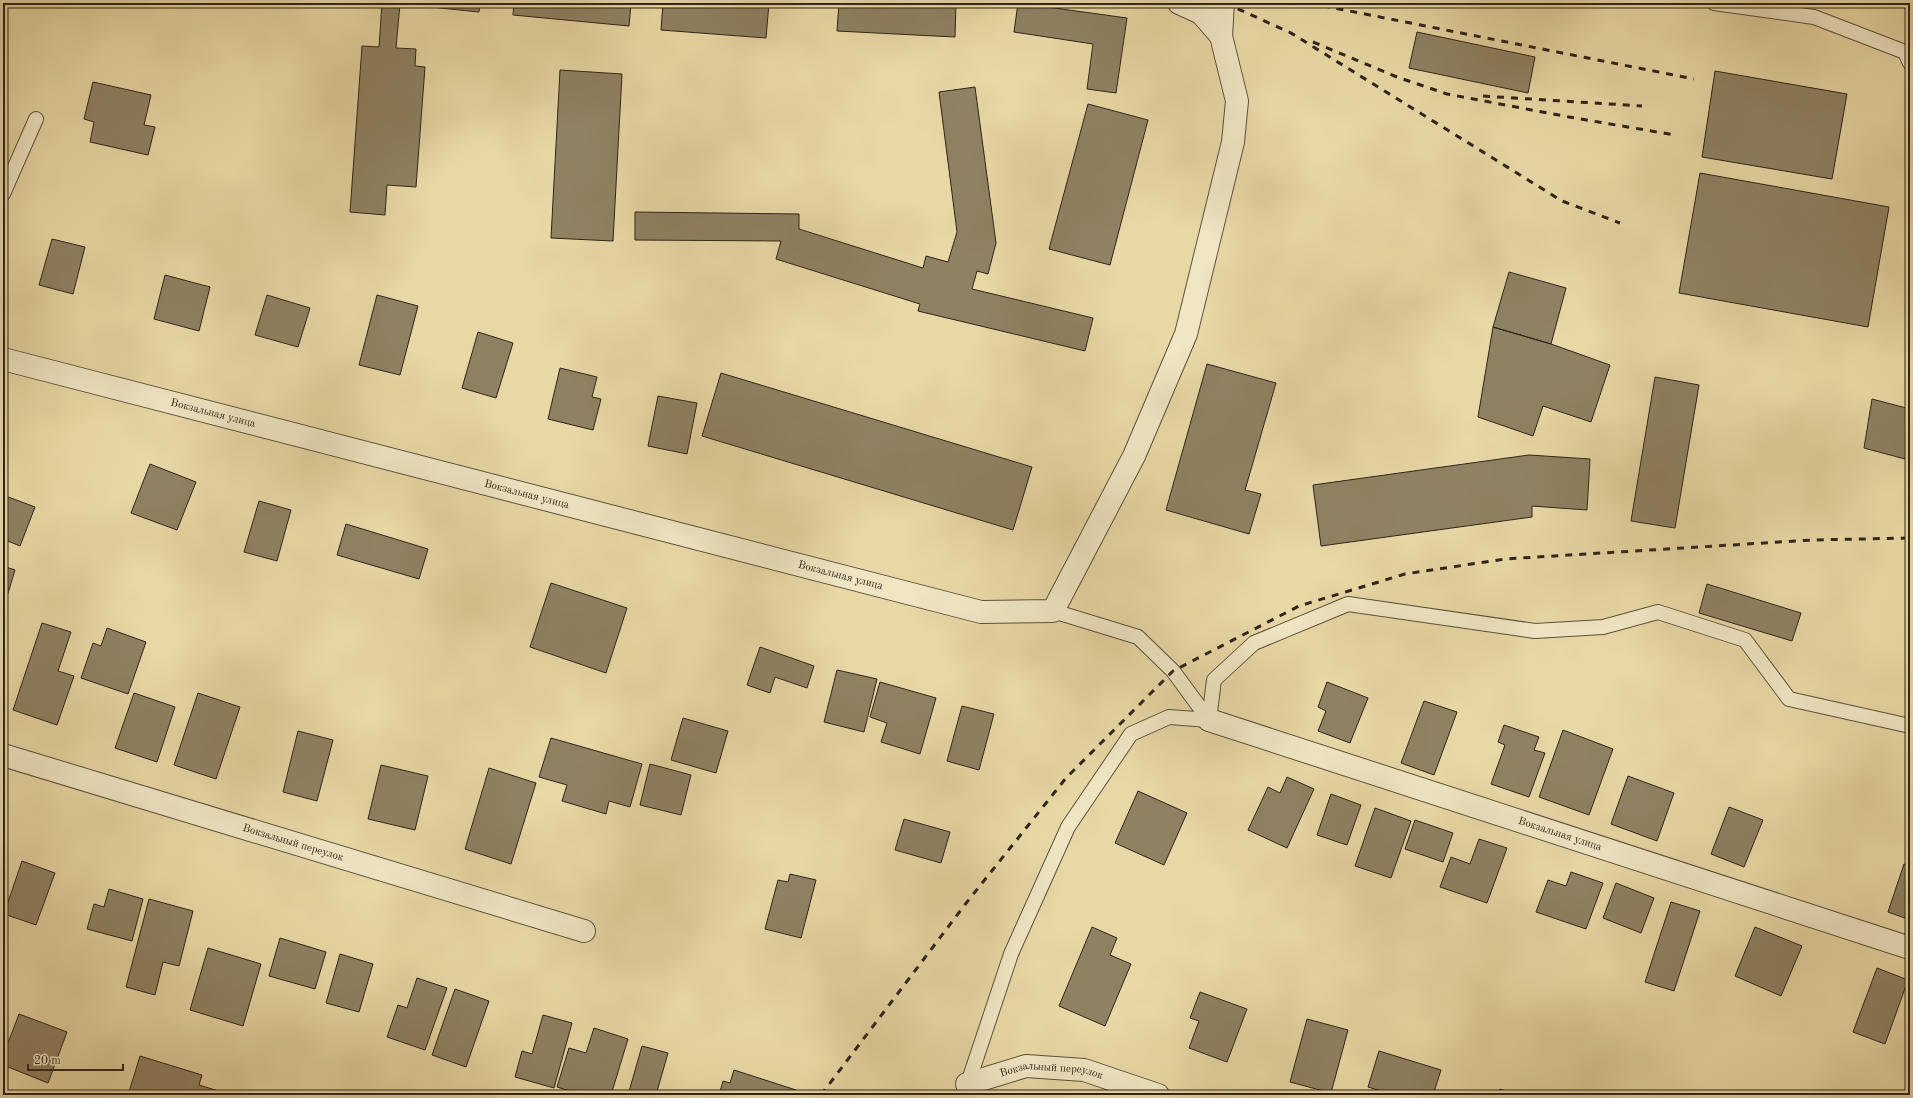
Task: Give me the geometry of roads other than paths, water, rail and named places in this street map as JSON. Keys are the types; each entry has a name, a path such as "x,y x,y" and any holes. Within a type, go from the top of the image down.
{"street":[{"path":"1179,3 1201,13 1221,36"},
{"path":"1053,610 1134,456 1186,334 1233,142 1237,101 1221,36 1223,3"},
{"name":"Вокзальная улица","path":"3,359 981,612 1053,610"},
{"name":"Вокзальная улица","path":"1209,720 1910,948"},
{"name":"Вокзальный переулок","path":"3,755 584,931"},
{"name":"Вокзальный переулок","path":"966,1090 1026,1066 1084,1070 1158,1095"}],"lane":[{"path":"1714,3 1814,17 1905,52 1910,63"},
{"path":"3,194 36,119"},
{"path":"1209,720 1214,680 1254,643 1348,604 1535,631 1603,628 1658,612 1745,640 1789,699 1910,726"},
{"path":"1053,610 1138,637 1174,671 1209,720"},
{"path":"966,1090 1011,954 1068,827 1131,734 1169,718 1209,720"}],"railway":[{"path":"1225,3 1291,33 1562,201 1620,223"},
{"path":"1309,3 1694,79"},
{"path":"1313,42 1397,77 1447,94 1675,135"},
{"path":"1483,96 1642,106"},
{"path":"821,1095 967,902 1066,778 1173,671 1299,606 1405,574 1505,559 1812,540 1910,538"}]}
